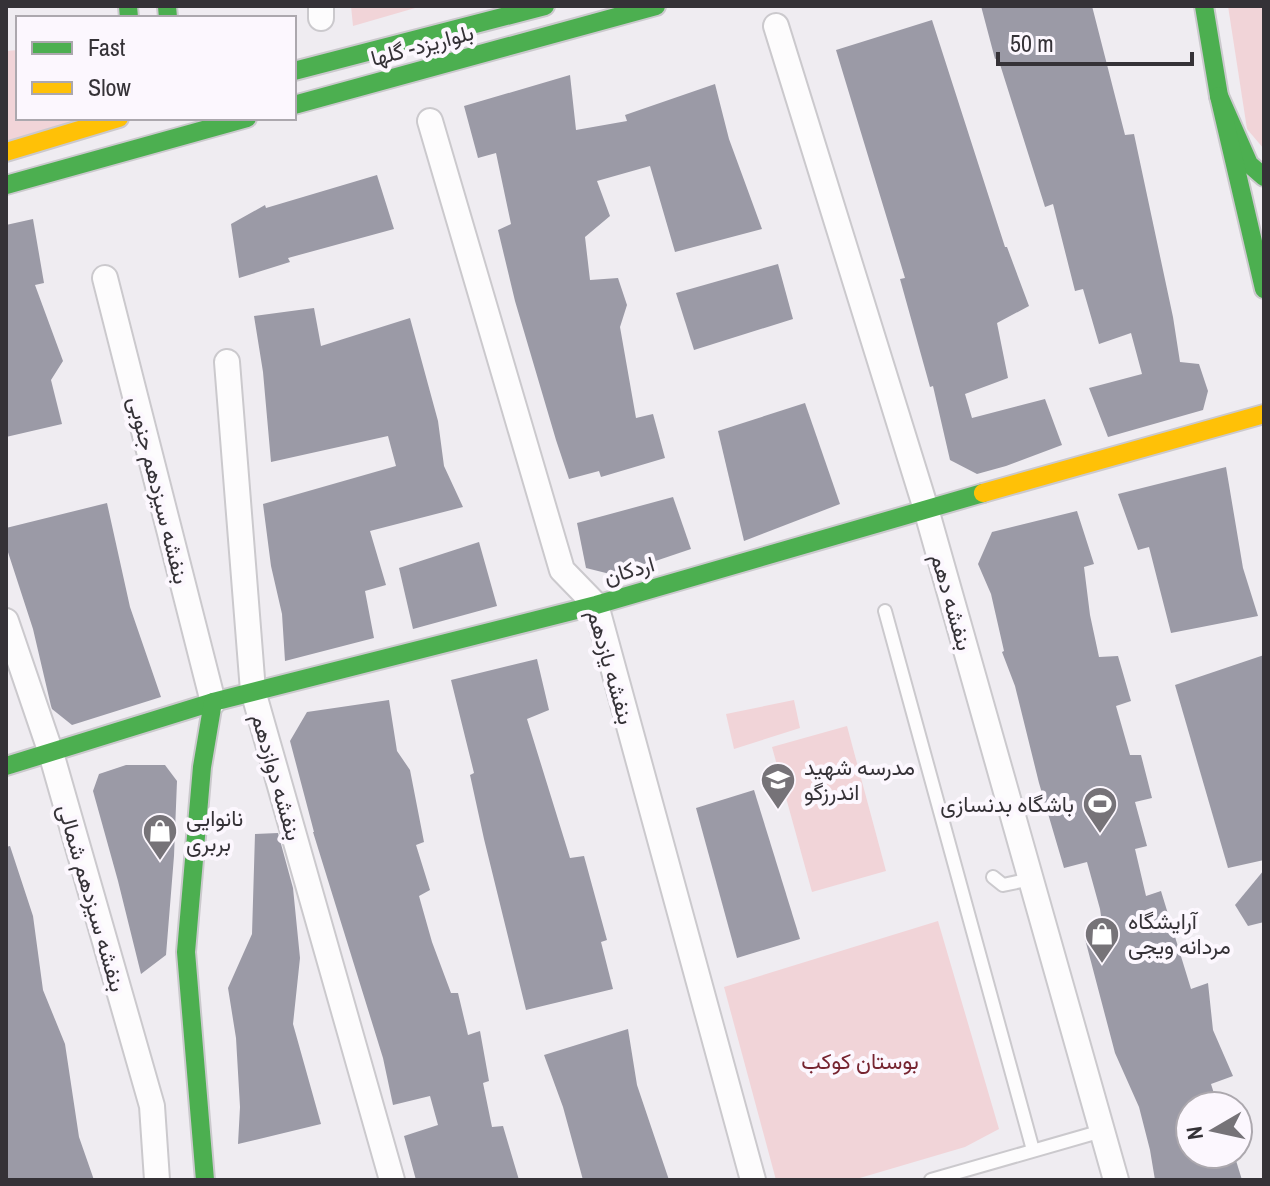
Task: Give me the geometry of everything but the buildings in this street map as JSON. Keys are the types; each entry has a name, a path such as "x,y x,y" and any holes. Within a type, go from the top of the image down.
{"street":[{"path":"296,70 545,6"},
{"name":"بلواریزد- گلها","path":"296,104 656,6"},
{"path":"1203,7 1219,96 1264,289"},
{"name":"بنفشه دهم","path":"776,26 926,509 1116,1180"},
{"path":"1219,96 1249,164 1264,177"},
{"path":"6,152 112,120"},
{"path":"156,136 168,120"},
{"path":"6,185 156,136 237,120"},
{"name":"بنفشه یازدهم","path":"430,121 562,570 596,605 753,1180"},
{"name":"بنفشه سیزدهم جنوبی","path":"105,278 213,702"},
{"name":"بنفشه دوازدهم","path":"227,362 253,691 392,1180"},
{"name":"اردکان","path":"6,766 213,702 596,605 1264,414"},
{"name":"بنفشه سیزدهم شمالی","path":"6,621 51,753 152,1106 157,1180"},
{"path":"205,1180 186,952 202,767 213,702"}],"lane":[{"path":"885,611 1033,1150"},
{"path":"993,877 1003,885 1031,879"},
{"path":"931,1180 1102,1131"}],"green space":[{"path":"351,6 422,6 353,26"},
{"path":"1228,6 1264,6 1264,149 1247,129"},
{"path":"16,50 16,120 90,120 6,143 6,51"},
{"path":"794,700 800,728 734,749 726,714"},
{"path":"847,726 886,871 812,892 772,747"},
{"name":"بوستان کوکب","path":"938,921 999,1129 965,1147 853,1180 776,1180 724,987"}],"traffic: fast":[{"path":"128,6 129,16"},
{"path":"167,6 168,16"},
{"path":"296,70 545,6"},
{"path":"296,104 656,6"},
{"path":"1204,6 1219,96 1249,164 1264,177"},
{"path":"1219,96 1264,289"},
{"path":"6,185 240,120"},
{"path":"6,766 213,702 596,605 983,493"},
{"path":"205,1180 186,952 202,767 213,702"}],"traffic: slow":[{"path":"6,152 112,120"},
{"path":"983,493 1264,414"}],"place":[{"name":"مدرسه شهید اندرزگو","path":"778,811"},
{"name":"باشگاه بدنسازی","path":"1100,835"},
{"name":"نانوایی بربری","path":"160,862"},
{"name":"آرایشگاه مردانه ویجی","path":"1102,965"}]}
